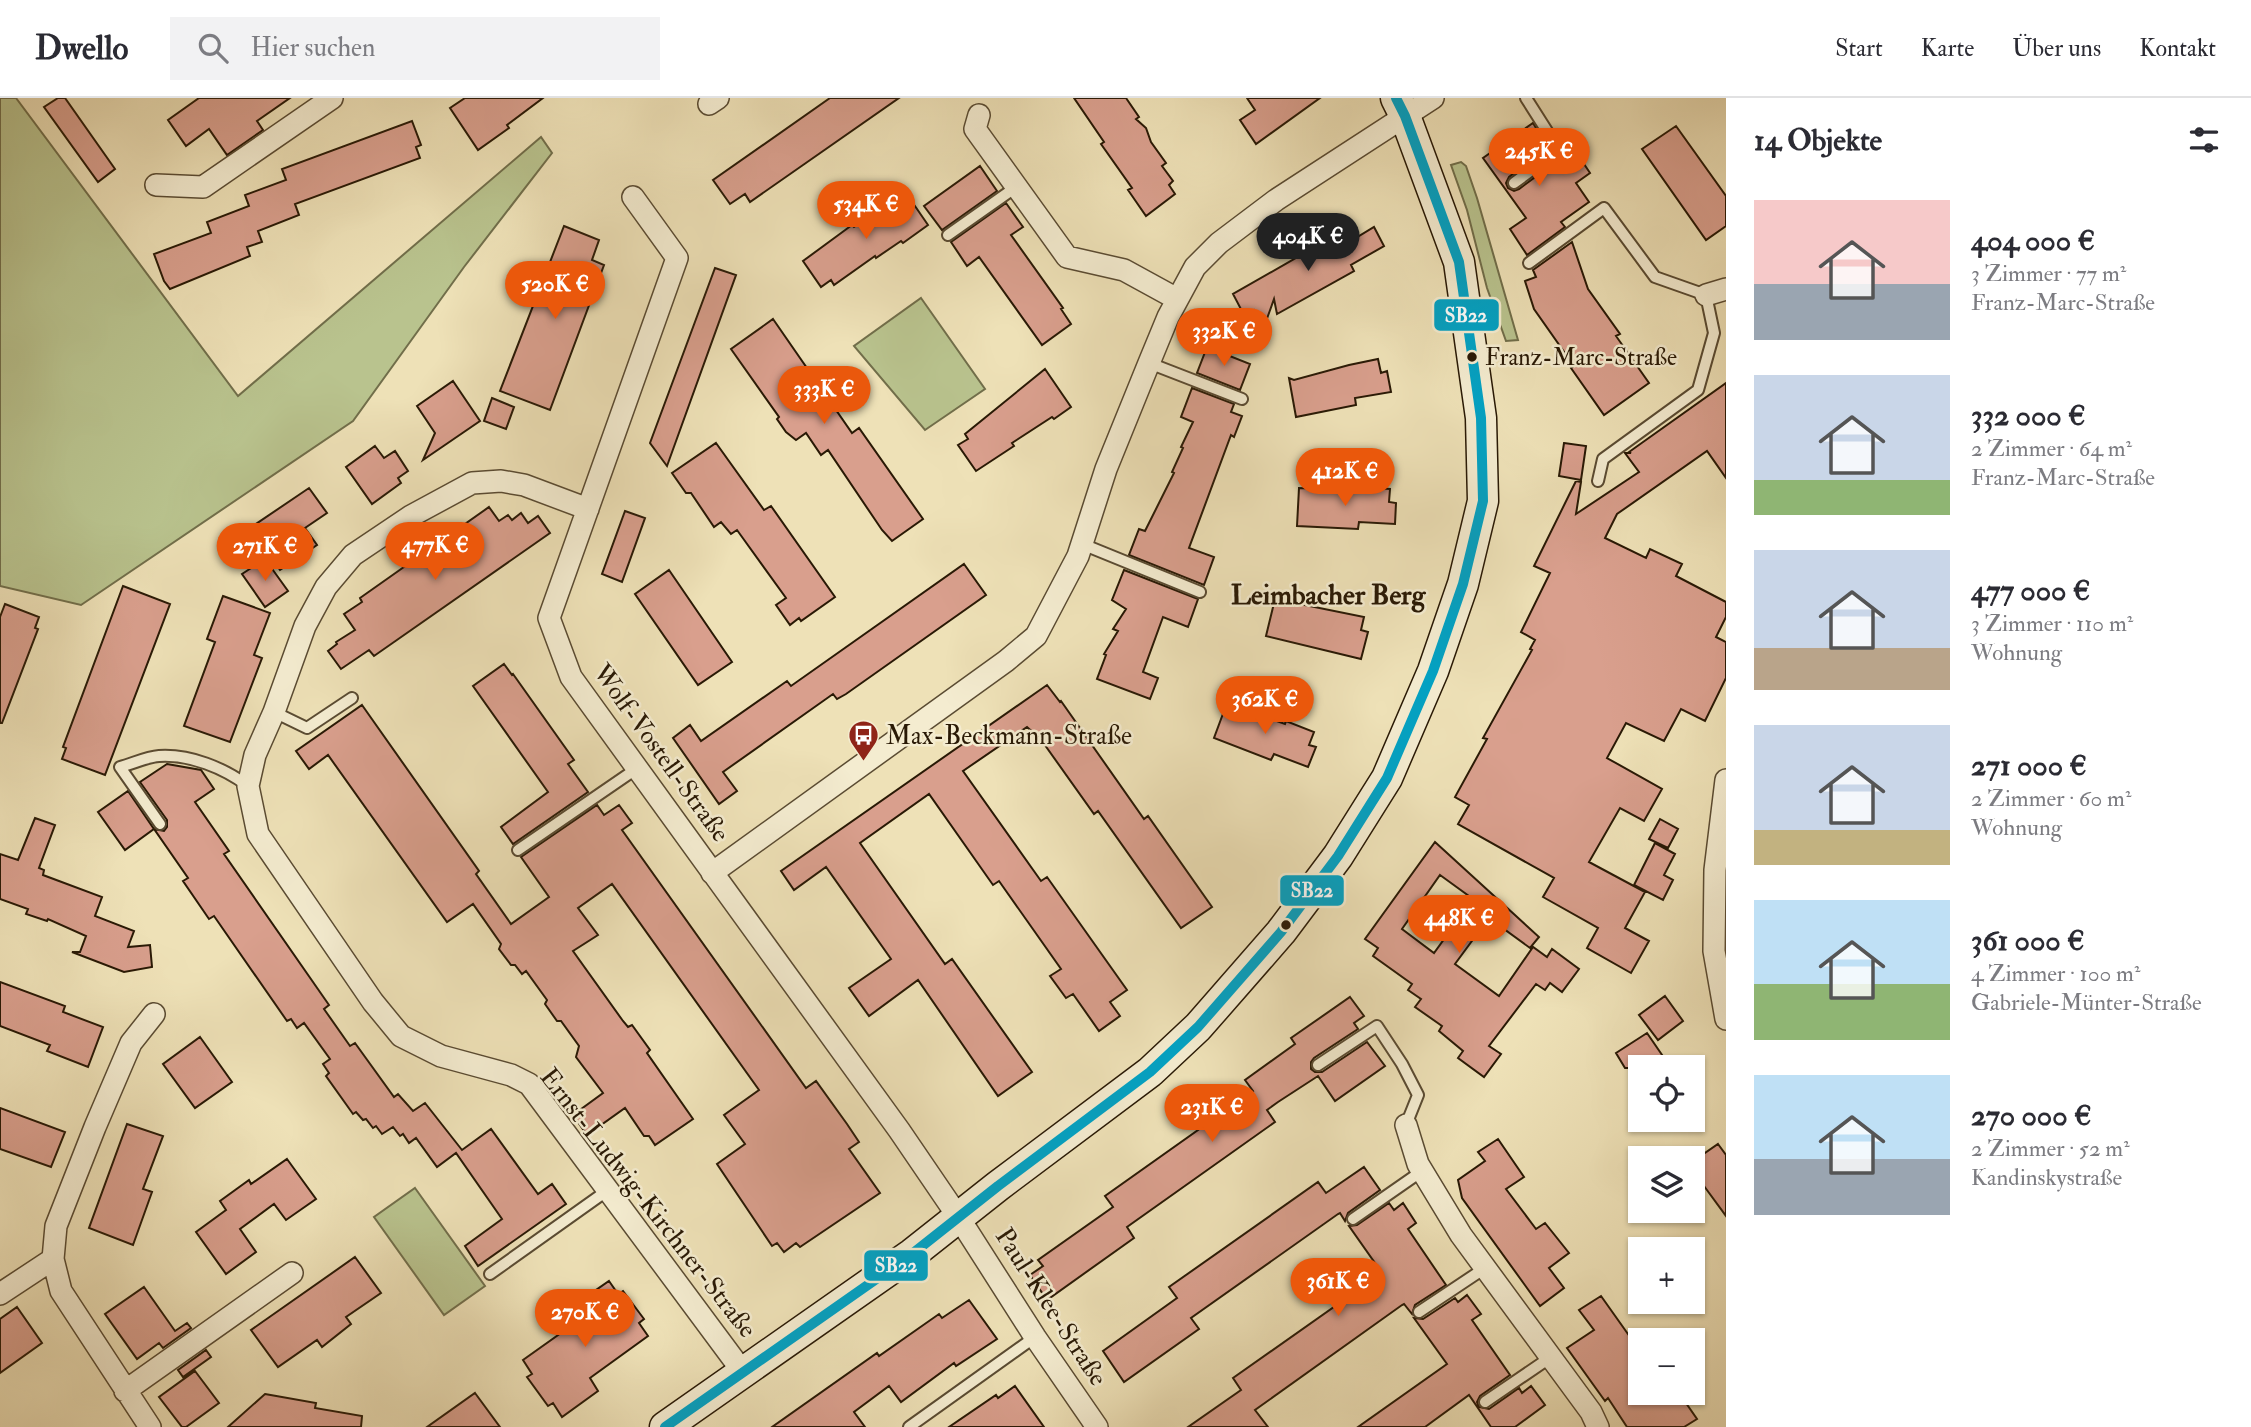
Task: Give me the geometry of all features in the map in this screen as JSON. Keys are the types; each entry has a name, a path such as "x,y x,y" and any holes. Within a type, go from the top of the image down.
{"street":[{"path":"156,185 203,187 332,98"},
{"path":"712,873 1036,636 1078,556 1106,470 1149,363 1177,299 1195,267 1219,243 1401,107 1433,98"},
{"path":"665,1427 912,1254 1150,1072 1198,1027 1272,943 1338,856 1387,778 1433,671 1463,584 1483,501 1481,418 1459,262 1401,107"},
{"path":"979,115 975,129 1067,257 1124,270 1177,299"},
{"name":"Wolf-Vostell-Straße","path":"633,197 677,258 549,618 571,677 899,1130 958,1218"},
{"name":"Ernst-Ludwig-Kirchner-Straße","path":"587,509 524,485 501,481 472,483 411,516 354,555 326,587 306,626 255,755 248,786 258,834 373,1002 401,1036 441,1056 511,1075 529,1084 743,1372"},
{"path":"1726,779 1715,870 1714,951 1726,1018"},
{"path":"150,1427 61,1291 53,1259 55,1226 95,1127 131,1043 154,1014"},
{"path":"1406,1125 1422,1171 1461,1235 1591,1412 1598,1427"},
{"name":"Paul-Klee-Straße","path":"958,1218 1097,1427"},
{"path":"0,1294 53,1259"},
{"path":"125,1391 292,1273"}],"lane":[{"path":"1514,183 1559,150 1526,98"},
{"path":"948,235 1016,187"},
{"path":"1529,263 1604,208 1655,276 1716,292 1714,333 1698,390 1603,459 1598,481"},
{"path":"1149,363 1242,399"},
{"path":"1082,544 1200,592"},
{"path":"274,712 307,728 352,698"},
{"path":"160,824 120,768 158,756 192,760 225,770 248,786"},
{"path":"518,850 636,769"},
{"path":"1318,1065 1377,1026 1418,1095 1406,1125"},
{"path":"1353,1219 1422,1171"},
{"path":"490,1274 608,1191"},
{"path":"1419,1312 1485,1268"},
{"path":"909,1427 1035,1337"},
{"path":"1485,1402 1551,1357"}],"green space":[{"path":"0,98 16,98 238,396 541,137 552,153 464,267 353,421 81,605 0,586"},
{"path":"1461,162 1466,166 1477,198 1518,340 1506,341 1487,288 1467,210 1451,165"},
{"path":"921,298 985,389 925,430 854,346"},
{"path":"415,1188 485,1286 444,1315 374,1217"}],"building":[{"path":"58,98 65,98 115,169 98,182 44,107"},
{"path":"199,98 290,98 257,121 263,130 227,155 209,129 186,146 168,120"},
{"path":"465,98 543,98 507,125 509,128 478,150 450,108"},
{"path":"830,98 899,98 750,202 745,194 730,204 713,180"},
{"path":"1074,98 1126,98 1139,117 1136,119 1146,128 1151,142 1166,163 1162,166 1173,181 1169,185 1175,194 1146,216 1128,190 1132,188 1101,144 1104,142"},
{"path":"1247,98 1320,98 1256,144 1240,120 1255,110"},
{"path":"412,121 421,145 416,147 420,158 295,204 299,215 258,231 262,242 247,247 250,256 170,289 164,281 154,254 211,233 207,222 249,206 245,195 286,180 282,169"},
{"path":"1533,123 1548,148 1509,177 1506,183 1508,188 1514,191 1519,189 1564,156 1568,161 1578,155 1590,173 1576,183 1589,202 1561,222 1565,227 1527,255 1510,229 1526,218 1483,158"},
{"path":"1676,126 1726,196 1726,226 1706,240 1642,149"},
{"path":"980,166 997,191 942,230 924,206"},
{"path":"906,193 928,225 903,243 901,241 876,258 875,256 834,285 831,280 821,287 803,261 852,225 854,227 879,209 882,211"},
{"path":"1006,203 1023,227 1011,235 1063,308 1061,309 1071,324 1042,345 979,257 967,266 951,242"},
{"path":"564,226 599,240 592,260 604,265 550,410 500,391"},
{"path":"1347,226 1354,239 1374,227 1384,246 1351,265 1354,271 1277,314 1274,299 1264,327 1254,310 1244,315 1233,294"},
{"path":"1572,242 1588,289 1620,334 1616,336 1649,383 1604,415 1534,309 1525,281 1536,277 1533,270"},
{"path":"715,268 736,275 667,466 650,443"},
{"path":"773,319 852,433 859,428 923,519 892,541 828,450 821,455 806,433 796,440 786,432 777,419 779,417 731,349"},
{"path":"1207,347 1250,364 1240,390 1197,373"},
{"path":"1378,359 1381,373 1387,371 1391,392 1355,398 1356,405 1296,417 1289,378 1294,380"},
{"path":"1045,369 1071,407 1012,443 1014,446 976,471 958,445 968,439 965,434"},
{"path":"453,381 480,421 423,460 435,433 417,406"},
{"path":"1726,383 1726,478 1707,451 1617,514 1605,538 1646,558 1650,549 1682,564 1676,576 1726,602 1726,617 1716,637 1726,642 1726,678 1705,721 1681,709 1664,741 1626,723 1607,758 1662,789 1644,821 1620,808 1589,862 1645,892 1625,928 1649,941 1631,973 1587,948 1598,928 1543,897 1554,878 1458,824 1469,805 1455,797 1487,739 1483,738 1532,650 1530,649 1535,640 1521,632 1550,573 1534,566 1576,481 1581,482 1576,514 1639,472 1625,453 1631,453 1629,452"},
{"path":"1192,388 1234,404 1231,412 1242,416 1234,437 1231,435 1189,548 1214,557 1204,585 1129,555 1139,529 1145,531 1174,473 1172,472 1183,448 1181,447 1193,422 1181,417"},
{"path":"492,398 514,407 506,429 484,421"},
{"path":"716,443 764,510 771,506 835,597 801,621 799,618 790,625 776,605 786,598 737,530 731,534 721,522 714,527 691,493 686,493 672,473"},
{"path":"1564,443 1586,446 1581,480 1559,476"},
{"path":"375,446 384,458 395,451 408,471 398,478 401,483 372,504 346,467"},
{"path":"1360,487 1390,489 1389,502 1396,503 1395,524 1359,522 1358,529 1297,526 1299,488 1360,490"},
{"path":"309,488 327,513 305,528 317,545 280,570 250,528"},
{"path":"489,507 499,521 508,515 512,520 521,513 528,523 538,516 550,533 374,656 369,650 341,669 328,651 336,642 355,630 344,614 362,602 360,598"},
{"path":"625,511 645,518 622,582 602,574"},
{"path":"265,559 288,591 265,607 242,574"},
{"path":"964,564 986,595 846,694 837,699 833,694 723,772 737,791 719,804 673,738 690,725 701,741 787,681 791,686"},
{"path":"669,570 732,662 698,685 635,594"},
{"path":"1124,570 1198,599 1188,627 1163,617 1143,672 1158,678 1150,699 1097,679 1106,655 1104,654 1118,631 1113,629 1126,609 1112,600"},
{"path":"123,586 170,604 105,775 62,759 66,748 63,747"},
{"path":"223,596 270,613 254,655 262,658 230,742 184,726 215,642 207,639"},
{"path":"1275,599 1364,617 1361,630 1368,632 1361,659 1266,636"},
{"path":"5,604 39,617 35,628 38,629 0,723 0,617"},
{"path":"504,664 574,760 568,764 588,792 513,844 501,827 548,792 473,686"},
{"path":"1047,685 1144,819 1148,816 1212,907 1181,928 1098,811 1094,814 1037,734 1027,727 963,771 1041,881 1047,877 1127,990 1110,1002 1120,1016 1099,1031 1073,994 1066,998 1050,976 1061,969 999,881 993,885 929,794 860,843 945,964 952,959 1032,1072 998,1096 918,980 869,1016 849,988 891,959 826,867 794,890 781,871"},
{"path":"1227,703 1314,732 1309,745 1316,747 1308,767 1274,754 1271,760 1214,738"},
{"path":"362,705 479,871 476,874 511,924 549,897 521,857 597,805 604,815 619,805 632,823 622,830 806,1088 816,1081 847,1124 859,1142 849,1149 880,1193 800,1247 796,1243 784,1252 777,1243 772,1246 717,1164 745,1144 724,1115 759,1090 612,884 578,908 598,935 573,951 623,1021 628,1027 632,1025 650,1050 647,1053 693,1119 655,1145 649,1136 644,1136 625,1108 587,1135 573,1115 603,1093 576,1057 579,1046 561,1021 557,1021 545,1004 547,1000 526,971 522,974 515,965 511,965 499,949 501,944 473,904 447,922 328,755 309,769 296,751"},
{"path":"167,764 201,770 214,789 195,802 229,851 224,854 329,1005 324,1009 350,1046 355,1043 394,1097 398,1094 413,1111 425,1103 462,1150 491,1129 538,1194 552,1184 566,1204 478,1266 465,1246 502,1219 456,1153 437,1167 416,1138 409,1143 403,1134 400,1136 393,1127 382,1134 376,1126 373,1128 356,1112 353,1114 326,1076 329,1073 323,1064 330,1059 304,1023 297,1028 291,1019 287,1021 214,916 209,919 183,881 188,878 154,829 164,831 167,820 140,782"},
{"path":"128,791 154,829 125,850 98,812"},
{"path":"35,818 55,825 39,868 44,870 43,875 102,897 95,916 134,931 128,947 150,945 152,967 124,972 72,952 80,952 86,936 48,919 47,921 26,914 28,909 0,899 0,854 18,860"},
{"path":"1660,819 1678,829 1668,848 1649,839"},
{"path":"1435,842 1539,937 1530,948 1497,924 1491,933 1483,926 1455,964 1499,996 1533,947 1547,957 1552,949 1579,969 1562,992 1550,983 1545,990 1536,984 1489,1046 1501,1054 1484,1077 1458,1058 1463,1051 1439,1031 1442,1026 1415,1007 1421,999 1408,990 1412,984 1373,956 1378,948 1365,939","holes":["1440,875 1473,899 1434,953 1402,929"]},
{"path":"1655,843 1675,854 1664,875 1673,880 1663,900 1634,885"},
{"path":"0,982 65,1006 63,1012 103,1027 88,1067 47,1051 50,1045 0,1026"},
{"path":"1665,996 1683,1021 1658,1040 1639,1015"},
{"path":"1350,997 1364,1016 1354,1023 1358,1029 1314,1058 1311,1069 1322,1072 1367,1042 1385,1066 1335,1101 1318,1076 1278,1102 1267,1110 1275,1122 1127,1227 1134,1238 1047,1300 1030,1275 1043,1266 1038,1260 1113,1207 1105,1196 1253,1091 1245,1080 1295,1044 1291,1038"},
{"path":"1647,1033 1662,1055 1628,1055 1628,1068 1625,1068 1616,1053"},
{"path":"200,1037 232,1082 195,1108 163,1064"},
{"path":"0,1108 65,1132 51,1167 0,1149"},
{"path":"127,1124 163,1136 143,1189 152,1192 133,1245 89,1228"},
{"path":"1498,1139 1524,1177 1506,1189 1536,1229 1545,1223 1569,1253 1549,1268 1564,1288 1540,1306 1462,1198 1458,1180 1485,1161 1478,1152"},
{"path":"1718,1144 1726,1155 1726,1216 1705,1187 1705,1153"},
{"path":"287,1159 316,1199 286,1220 274,1204 240,1229 256,1252 226,1274 196,1232 226,1210 220,1201 249,1180 251,1184"},
{"path":"1364,1167 1380,1190 1348,1213 1345,1221 1340,1213 1338,1214 1191,1318 1199,1329 1124,1382 1103,1351 1177,1298 1169,1287 1318,1182 1326,1193"},
{"path":"1389,1203 1394,1210 1403,1203 1416,1223 1408,1229 1446,1285 1415,1305 1412,1314 1402,1305 1255,1410 1268,1427 1188,1427 1241,1390 1233,1378 1382,1273 1349,1226 1357,1225"},
{"path":"355,1257 381,1293 346,1317 351,1324 322,1347 317,1340 278,1367 251,1330"},
{"path":"609,1281 618,1294 623,1291 644,1319 639,1323 648,1336 590,1378 598,1391 562,1417 553,1403 548,1406 527,1377 532,1374 523,1360 582,1318 573,1306"},
{"path":"144,1287 175,1331 187,1323 191,1328 163,1348 159,1343 137,1359 105,1314"},
{"path":"1467,1295 1481,1314 1472,1320 1510,1375 1480,1396 1477,1402 1479,1407 1489,1409 1519,1388 1522,1393 1531,1386 1545,1405 1515,1427 1491,1427 1469,1395 1425,1427 1358,1427 1447,1364 1414,1318 1423,1319 1455,1298 1458,1302"},
{"path":"1601,1296 1628,1334 1628,1405 1687,1405 1697,1419 1684,1427 1627,1427 1608,1398 1605,1401 1567,1348 1594,1330 1579,1310"},
{"path":"969,1300 997,1339 956,1366 954,1363 901,1402 889,1386 854,1412 865,1427 772,1427 877,1353 879,1356 939,1314 942,1318"},
{"path":"17,1307 42,1343 0,1373 0,1319"},
{"path":"206,1350 211,1357 183,1377 178,1370"},
{"path":"195,1371 219,1403 186,1427 182,1427 159,1397"},
{"path":"1015,1386 1044,1427 949,1427 996,1395 998,1398"},
{"path":"475,1393 500,1427 427,1427"},
{"path":"265,1394 316,1403 315,1408 362,1416 361,1427 228,1427"}],"transit line":[{"name":"SB22","path":"665,1427 912,1254 1150,1072 1198,1027 1281,932 1338,856 1387,778 1433,671 1463,584 1483,501 1481,418 1459,262 1396,98"}],"place":[{"name":"Franz-Marc-Straße","path":"1472,357"},
{"name":"Max-Beckmann-Straße","path":"863,763"}],"district":[{"name":"Leimbacher Berg","path":"1328,595"}]}
